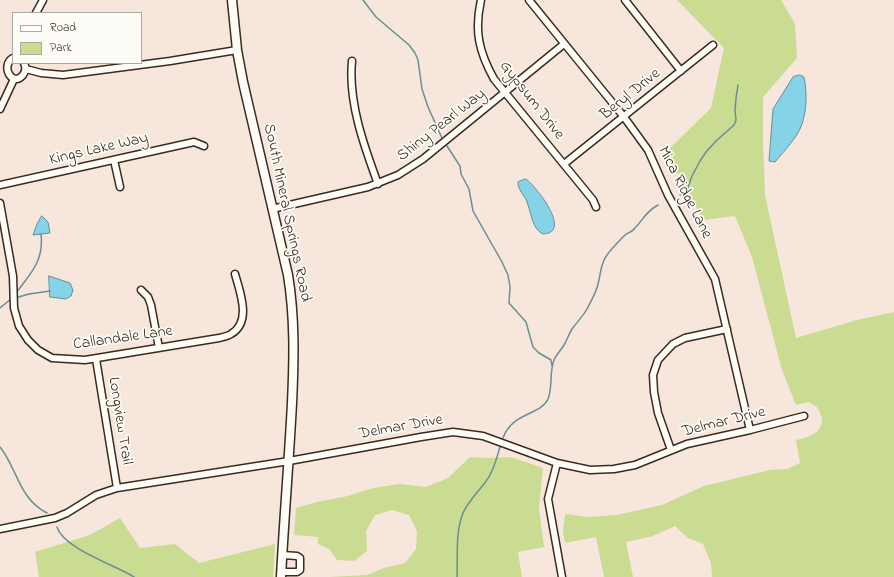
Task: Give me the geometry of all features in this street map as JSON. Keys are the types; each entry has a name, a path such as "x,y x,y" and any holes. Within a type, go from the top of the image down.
{"street":[{"path":"37,12 43,0"},
{"name":"South Mineral Springs Road","path":"232,0 237,50 245,96 288,275 293,316 294,349 289,461 281,574"},
{"name":"Gypsum Drive","path":"481,0 478,22 478,38 481,52 494,79 593,200 596,207"},
{"name":"Mica Ridge Lane","path":"529,0 624,117 648,150 668,195 716,279 750,430"},
{"path":"625,0 681,71"},
{"name":"Shiny Pearl Way","path":"272,209 368,188 398,175 423,159 564,44"},
{"name":"Beryl Drive","path":"564,164 713,45"},
{"path":"12,58 2,66 10,78 20,77 23,75 25,66 41,73 63,75 170,61 237,50"},
{"path":"352,61 352,86 357,114 365,145 378,184"},
{"path":"0,109 14,78"},
{"name":"Kings Lake Way","path":"0,185 194,142 204,146"},
{"path":"114,160 120,187"},
{"name":"Callandale Lane","path":"0,203 13,276 14,308 19,326 28,340 38,350 52,358 85,360 96,359 219,338 232,333 241,324 243,314 235,274"},
{"path":"141,290 148,297 151,306 159,348"},
{"path":"671,450 658,414 654,392 653,375 658,360 673,344 679,341 686,338 727,329"},
{"name":"Longview Trail","path":"96,359 117,488"},
{"name":"Delmar Drive","path":"0,529 55,518 96,495 117,488 289,461 421,436 453,432 483,436 557,463 590,470 614,469 635,465 687,444 804,416"},
{"path":"557,463 548,499 562,577"},
{"path":"281,574 297,572 300,570 300,558 297,556 282,555"}],"green space":[{"path":"677,0 781,0 795,24 797,58 763,97 765,195 796,338 857,320 894,312 894,577 712,577 711,563 703,544 688,538 675,526 653,536 626,542 633,577 604,577 596,537 565,543 563,531 565,514 589,517 617,515 662,505 704,486 770,470 787,469 800,463 796,440 813,434 821,425 822,417 817,407 808,402 796,405 782,370 752,257 735,216 703,220 666,152 711,108 724,48"},
{"path":"470,457 511,457 543,468 539,508 544,547 518,552 522,577 329,577 367,575 384,568 405,563 416,549 417,531 409,515 392,510 375,515 366,531 367,551 354,561 337,560 329,549 318,544 318,537 294,535 296,508 348,496 373,488 400,484 426,487 448,478"},
{"path":"120,518 140,548 175,544 199,563 275,544 273,577 39,577 35,552 90,535"}],"water":[{"path":"800,75 804,77 806,89 806,106 802,124 794,139 775,162 769,161 773,109 793,77"},
{"path":"526,179 537,190 550,209 554,226 551,232 543,234 539,232 532,220 527,202 518,185 518,182"},
{"path":"42,216 48,222 50,233 33,235 37,224"},
{"path":"49,276 70,283 73,290 71,296 66,299 50,297"}],"waterway":[{"path":"363,0 376,17 409,45 415,53 418,60 422,89 428,107 442,138"},
{"path":"680,195 687,190 692,176 706,152 734,125 736,120 735,111 738,85"},
{"path":"447,146 460,166 461,174 469,189 473,211 508,275 510,287 509,303 526,322 533,347 539,353 551,360 552,366"},
{"path":"503,438 513,423 539,409 548,399 554,360 593,297 605,258 623,237 632,231 647,213 658,205"},
{"path":"16,293 31,273 38,259 41,234"},
{"path":"15,298 50,291"},
{"path":"0,308 11,299"},
{"path":"0,447 11,464 24,492 30,500 47,513"},
{"path":"457,577 457,545 460,521 470,501 490,475 500,447"},
{"path":"57,527 61,535 79,549 134,577"}]}
